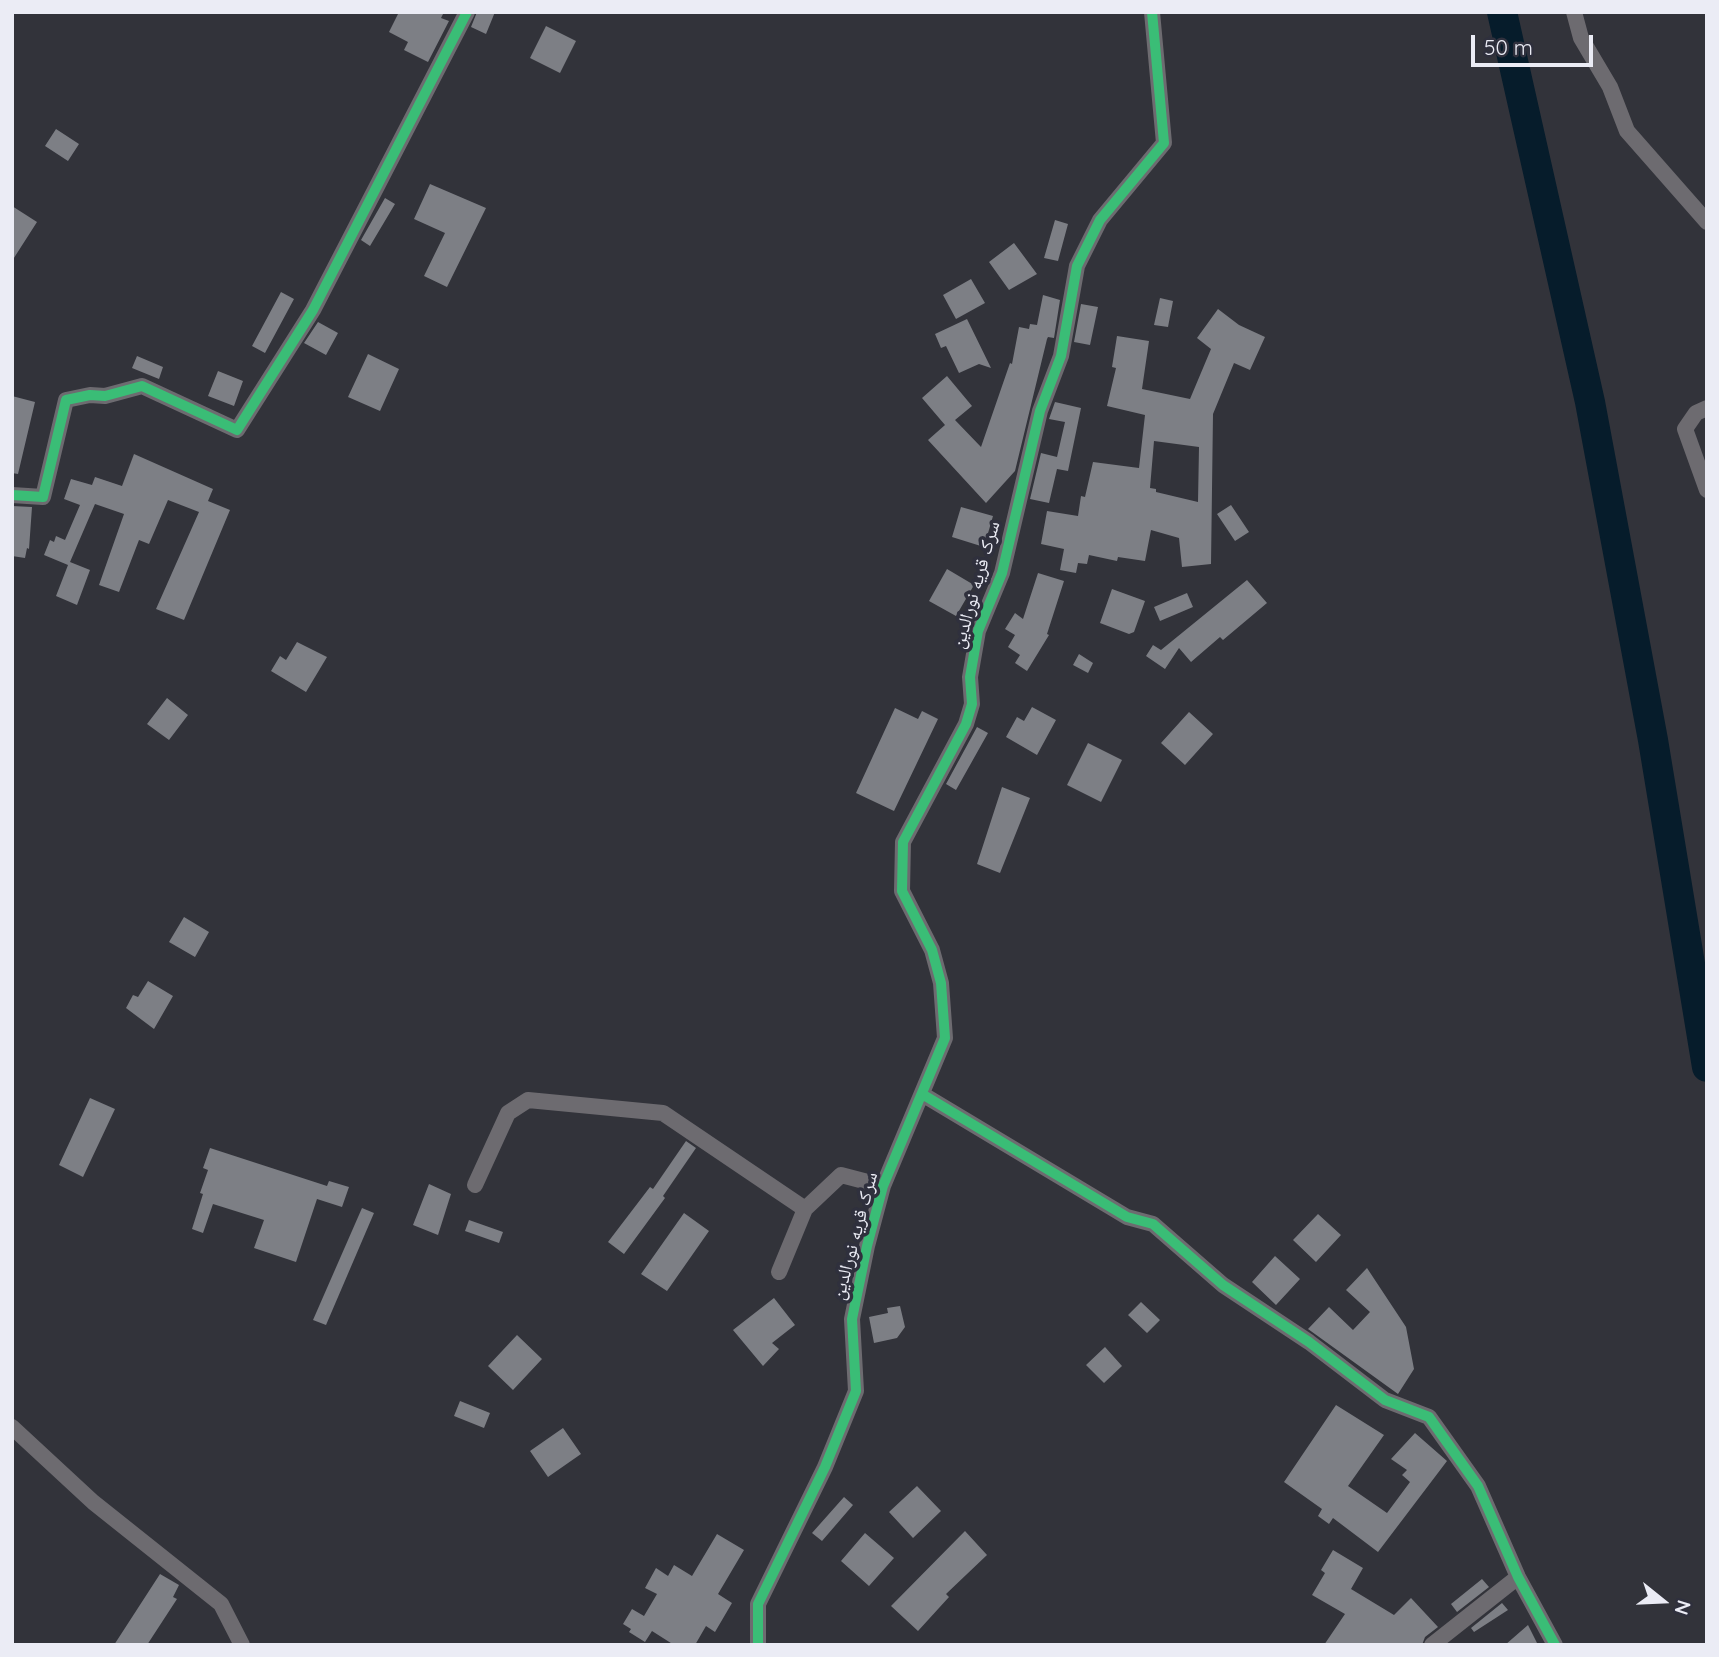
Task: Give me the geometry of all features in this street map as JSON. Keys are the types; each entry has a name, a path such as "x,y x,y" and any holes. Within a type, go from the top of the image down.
{"street":[{"path":"12,495 43,497 66,400 90,395 104,396 142,386 237,430 313,310 467,12"},
{"name":"سرک قریه نورالدین","path":"758,1645 758,1604 825,1467 856,1391 852,1319 884,1186 945,1038 942,983 932,950 902,891 903,842 966,724 972,704 970,677 978,631 1002,573 1040,411 1061,356 1077,266 1100,220 1164,143 1152,12"},
{"path":"1574,12 1581,38 1610,87 1628,131 1707,222"},
{"path":"1707,408 1696,414 1685,429 1707,491"},
{"path":"922,1094 1127,1217 1153,1224 1223,1285 1309,1342 1385,1400 1429,1417 1478,1486 1518,1577 1555,1645"},
{"path":"475,1185 508,1113 528,1100 663,1113 805,1209"},
{"path":"779,1272 805,1209 841,1175 884,1186"},
{"path":"12,1427 93,1502 221,1604 242,1645"},
{"path":"1432,1645 1518,1577"}],"building":[{"path":"399,12 444,12 441,18 449,21 428,62 404,50 408,42 389,32"},
{"path":"477,12 495,12 486,34 471,27"},
{"path":"546,26 576,41 560,73 530,58"},
{"path":"56,129 79,144 68,161 45,146"},
{"path":"430,184 486,208 447,287 424,276 445,233 414,219"},
{"path":"385,198 395,204 370,246 361,240"},
{"path":"12,206 37,222 12,261"},
{"path":"1055,220 1068,224 1058,261 1044,258"},
{"path":"1014,243 1037,274 1009,290 989,262"},
{"path":"971,279 985,303 956,319 943,295"},
{"path":"281,292 294,299 265,353 252,346"},
{"path":"1043,295 1060,300 1054,338 1047,339 1015,471 986,503 928,440 945,425 922,398 947,376 972,406 955,420 981,447 1010,363 1012,364 1019,327 1029,329 1030,324 1037,325"},
{"path":"1160,298 1173,301 1168,327 1154,325"},
{"path":"1081,304 1098,307 1090,345 1074,342"},
{"path":"1218,309 1239,325 1265,337 1250,370 1234,363 1213,414 1211,564 1182,567 1179,538 1151,530 1145,561 1118,557 1117,561 1089,555 1087,564 1078,563 1076,573 1060,570 1064,549 1041,544 1047,511 1078,516 1081,496 1085,497 1093,462 1139,468 1145,415 1107,406 1116,368 1112,367 1117,336 1149,341 1142,389 1190,399 1211,349 1197,338","holes":["1154,441 1199,447 1198,502 1156,492 1156,489 1150,488"]},
{"path":"967,319 991,368 979,364 959,373 946,346 941,348 935,334"},
{"path":"318,322 338,333 326,355 304,343"},
{"path":"368,354 399,369 380,411 348,397"},
{"path":"137,356 163,367 159,379 132,368"},
{"path":"218,371 243,381 234,406 208,396"},
{"path":"12,396 35,402 18,474 12,473"},
{"path":"1055,402 1081,408 1068,471 1057,469 1049,503 1030,499 1041,453 1057,457 1065,422 1049,419"},
{"path":"134,454 213,489 208,501 230,510 184,620 156,609 199,512 168,500 149,544 139,540 119,592 99,585 124,514 95,504 70,562 90,570 77,605 56,596 68,565 44,555 50,540 54,542 56,536 65,540 80,505 64,499 71,479 92,485 95,477 122,486"},
{"path":"1231,505 1249,532 1235,541 1217,514"},
{"path":"12,506 32,507 29,549 27,548 25,558 12,556"},
{"path":"961,507 993,516 984,547 952,537"},
{"path":"947,569 974,585 956,616 929,601"},
{"path":"1038,573 1064,581 1047,634 1049,635 1027,671 1015,663 1020,655 1008,647 1015,635 1005,629 1015,613 1023,619"},
{"path":"1247,580 1267,603 1223,640 1220,637 1191,662 1179,648 1165,669 1146,656 1153,645 1161,650"},
{"path":"1112,589 1145,601 1134,632 1129,634 1100,623"},
{"path":"1187,593 1193,607 1160,621 1154,607"},
{"path":"297,642 327,657 306,692 271,671 280,656 286,660"},
{"path":"1079,654 1093,663 1088,673 1073,665"},
{"path":"167,698 188,715 169,740 147,724"},
{"path":"1032,707 1056,720 1037,755 1006,737 1017,717 1024,721"},
{"path":"895,708 918,719 922,711 938,719 894,811 856,793"},
{"path":"1189,712 1213,734 1185,765 1161,743"},
{"path":"977,727 988,733 956,790 946,784"},
{"path":"1088,743 1122,760 1101,802 1067,785"},
{"path":"1002,787 1030,798 1000,873 977,864"},
{"path":"184,917 209,932 195,957 169,942"},
{"path":"148,981 173,996 154,1029 126,1008 133,995 138,997"},
{"path":"90,1098 115,1109 83,1177 59,1165"},
{"path":"686,1141 696,1148 663,1196 665,1198 624,1254 608,1242 650,1187 653,1189"},
{"path":"210,1148 327,1186 329,1181 349,1187 342,1207 317,1199 296,1262 254,1248 264,1220 213,1204 203,1233 192,1229 203,1194 200,1193 208,1170 203,1168"},
{"path":"429,1184 451,1194 438,1235 413,1225"},
{"path":"362,1208 374,1213 326,1325 313,1320"},
{"path":"684,1213 709,1231 667,1291 641,1274"},
{"path":"1318,1214 1341,1235 1316,1262 1293,1240"},
{"path":"469,1220 503,1232 499,1243 465,1231"},
{"path":"1275,1256 1300,1279 1276,1305 1252,1282"},
{"path":"1367,1268 1406,1327 1414,1369 1398,1394 1308,1329 1329,1307 1353,1330 1370,1312 1346,1290"},
{"path":"774,1298 795,1325 772,1343 779,1349 763,1366 733,1330"},
{"path":"1141,1302 1160,1320 1147,1333 1128,1315"},
{"path":"900,1306 905,1327 897,1338 874,1343 869,1317 888,1313 887,1308"},
{"path":"517,1335 542,1359 513,1390 488,1366"},
{"path":"1105,1347 1122,1366 1104,1383 1086,1365"},
{"path":"460,1401 490,1413 484,1428 454,1416"},
{"path":"1336,1405 1384,1435 1348,1486 1387,1513 1410,1482 1402,1475 1407,1470 1391,1459 1415,1433 1447,1461 1378,1552 1333,1518 1329,1524 1318,1516 1322,1509 1284,1482"},
{"path":"563,1428 581,1454 548,1477 530,1451"},
{"path":"917,1486 941,1511 913,1538 889,1512"},
{"path":"844,1497 853,1505 822,1541 812,1533"},
{"path":"965,1531 987,1555 946,1594 949,1597 918,1631 891,1606"},
{"path":"865,1533 894,1558 869,1586 841,1561"},
{"path":"717,1534 744,1550 718,1594 732,1603 715,1632 706,1626 695,1645 674,1645 652,1631 645,1642 629,1632 631,1629 623,1624 632,1609 644,1616 657,1594 645,1588 656,1568 668,1576 674,1565 692,1576"},
{"path":"1333,1550 1363,1568 1351,1589 1394,1615 1411,1598 1438,1627 1425,1637 1422,1645 1324,1645 1345,1614 1312,1595 1325,1573 1321,1570"},
{"path":"160,1574 179,1585 173,1597 177,1599 147,1645 114,1645"},
{"path":"1482,1579 1489,1587 1457,1612 1451,1604"},
{"path":"1502,1603 1508,1610 1474,1632 1471,1628"},
{"path":"1528,1625 1538,1645 1505,1645"}],"waterway":[{"path":"1502,12 1590,402 1653,740 1707,1067"}],"cycle path":[{"path":"12,495 43,497 66,400 90,395 105,396 142,386 237,430 313,310 467,12"},
{"path":"758,1645 758,1604 825,1467 856,1391 852,1319 867,1246 883,1186 945,1038 941,983 932,950 902,891 903,842 966,724 972,704 970,677 978,631 1002,573 1040,411 1061,356 1077,266 1100,220 1164,143 1152,12"},
{"path":"922,1094 1127,1217 1153,1224 1223,1285 1309,1342 1385,1400 1429,1417 1478,1486 1518,1577 1555,1645"}]}
